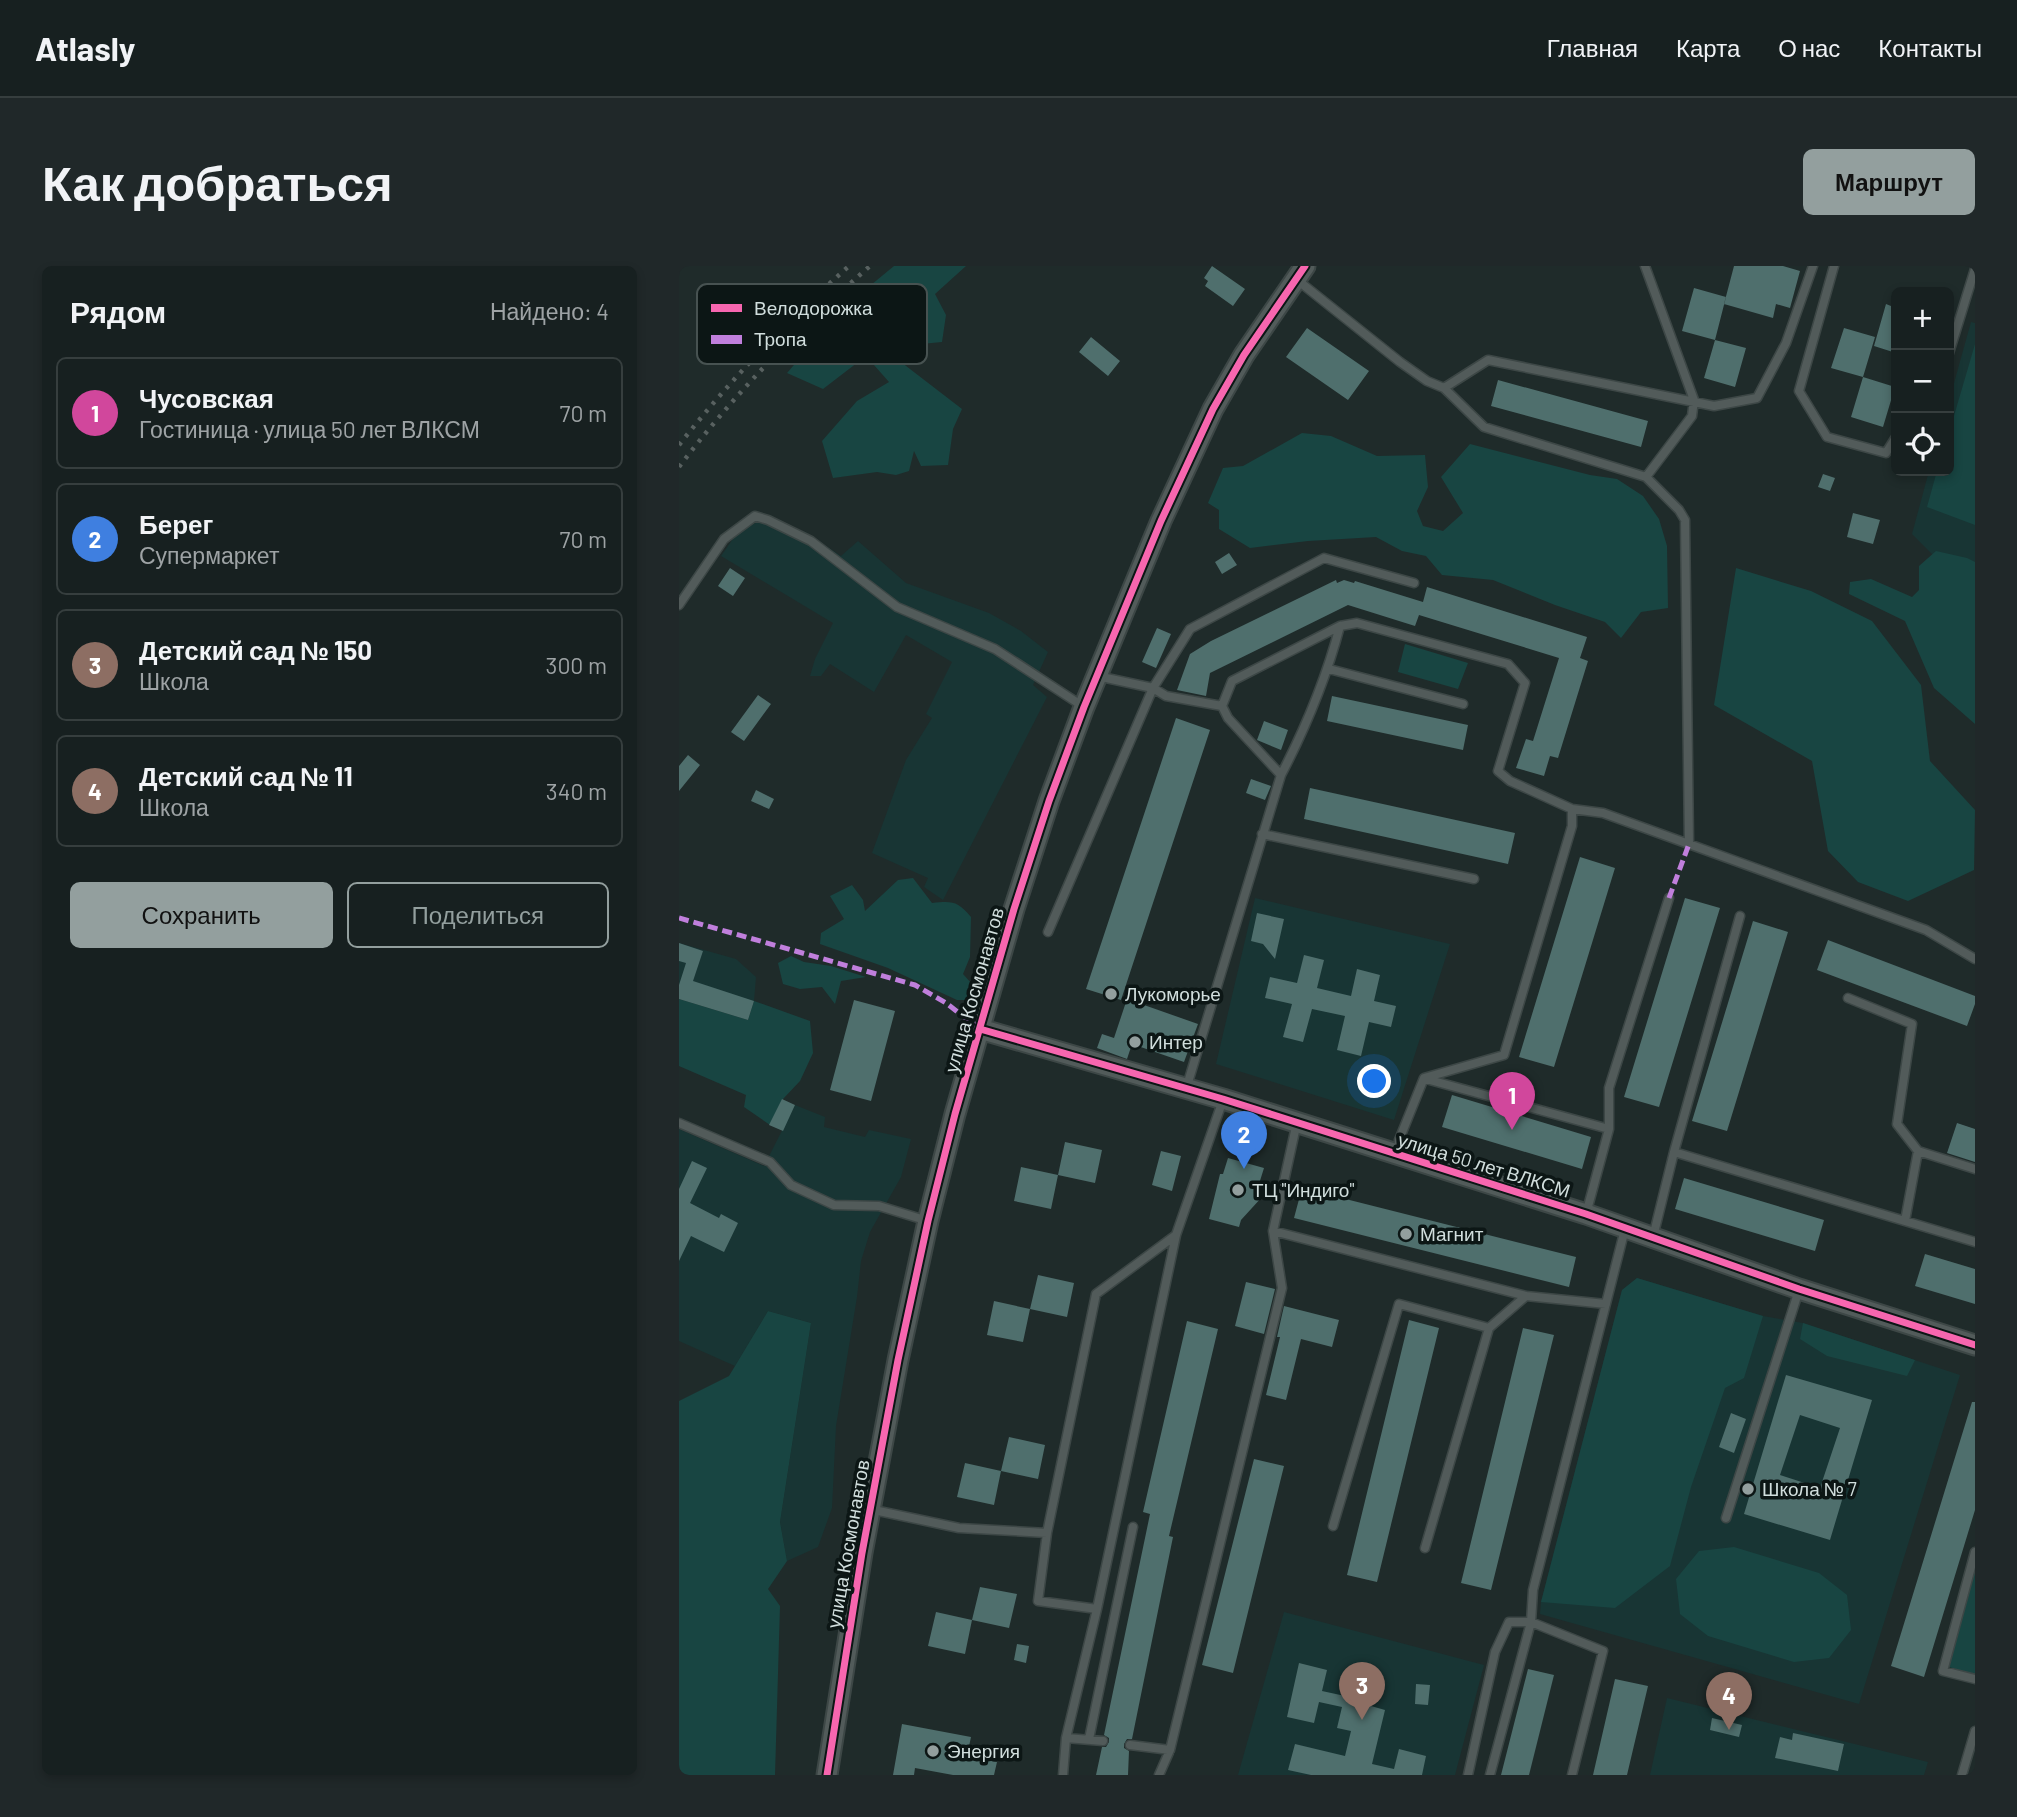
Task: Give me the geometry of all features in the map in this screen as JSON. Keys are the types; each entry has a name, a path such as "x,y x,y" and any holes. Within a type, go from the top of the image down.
{"street":[{"name":"улица Космонавтов","path":"827,1775 869,1509 928,1221 1029,861 1084,707 1161,521 1213,409 1244,355 1300,272"},
{"name":"улица 50 лет ВЛКСМ","path":"980,1029 1297,1122 1586,1214 1799,1289 1975,1345"}],"lane":[{"path":"1645,266 1694,400 1692,416 1646,477"},
{"path":"1444,388 1488,360 1714,406 1757,398 1786,343 1813,266"},
{"path":"1834,266 1799,391 1827,437 1886,453 1891,445"},
{"path":"1950,350 1975,270"},
{"path":"1300,272 1401,362 1427,381 1444,388 1484,427 1646,477 1679,510 1685,520 1689,844"},
{"path":"679,605 725,540 755,516 811,541 897,607 995,649 1084,707"},
{"path":"1048,932 1153,688 1190,629 1324,558 1414,583"},
{"path":"1281,775 1227,718 1222,706 1232,681 1340,626 1357,623 1508,664 1525,683 1498,771 1510,781 1571,809 1604,813 1926,930 1975,959"},
{"path":"1186,1089 1281,775 1302,734 1329,669 1340,626"},
{"path":"1329,669 1463,704"},
{"path":"1097,676 1153,688 1166,696 1222,706"},
{"path":"1424,1078 1504,1055 1566,850 1572,826 1571,809"},
{"path":"1262,834 1474,879"},
{"path":"1586,1214 1609,1129 1609,1088 1669,898"},
{"path":"1653,1238 1674,1152 1740,916"},
{"path":"1848,998 1912,1024 1897,1124 1918,1152 1975,1169"},
{"path":"1424,1078 1609,1129"},
{"path":"1397,1155 1399,1140 1424,1078"},
{"path":"1063,1775 1066,1738 1097,1609 1176,1235 1223,1099"},
{"path":"1159,1775 1170,1750 1282,1288 1273,1231 1297,1122"},
{"path":"679,1123 770,1162 791,1185 834,1205 879,1206 928,1221"},
{"path":"1674,1152 1975,1242"},
{"path":"1905,1221 1918,1152"},
{"path":"1490,1775 1531,1622 1533,1590 1625,1229"},
{"path":"1273,1231 1526,1296 1606,1304"},
{"path":"1097,1609 1038,1601 1047,1533 1095,1294 1176,1235"},
{"path":"1726,1518 1799,1289"},
{"path":"1425,1548 1489,1328 1526,1296"},
{"path":"1333,1526 1399,1304 1489,1328"},
{"path":"869,1509 960,1528 1047,1533"},
{"path":"1089,1739 1133,1527"},
{"path":"1974,1555 1943,1671 1975,1679"},
{"path":"1468,1775 1495,1652 1509,1622 1531,1622 1604,1651 1572,1775"},
{"path":"1962,1775 1975,1733"},
{"path":"1066,1738 1103,1741"},
{"path":"1130,1745 1170,1750"}],"shaded area":[{"path":"894,266 966,266 935,294 946,315 942,342 927,343 927,284 872,284"},
{"path":"1971,322 1975,323 1975,597 1912,534 1928,476 1954,476 1954,383"},
{"path":"1975,344 1975,525 1927,507 1936,476 1954,476 1954,416"},
{"path":"795,364 856,364 823,389 787,373"},
{"path":"873,364 904,364 962,409 953,429 948,465 921,466 914,451 909,471 896,475 877,472 833,478 822,441 857,401 889,382"},
{"path":"1302,433 1331,436 1377,456 1425,455 1428,487 1417,511 1423,526 1443,531 1463,513 1441,477 1470,444 1590,475 1617,479 1643,496 1659,519 1667,546 1668,608 1641,612 1621,638 1605,622 1493,580 1442,575 1426,556 1402,551 1376,537 1250,548 1219,529 1219,510 1208,503 1223,468 1243,466"},
{"path":"761,520 805,532 841,556 858,541 906,583 989,613 1021,631 1048,652 1033,685 1047,697 943,900 924,887 928,878 872,853 906,760 932,718 926,714 952,662 906,635 874,692 830,664 821,676 810,676 815,659 833,623 721,556 737,533"},
{"path":"1936,551 1975,562 1975,724 1934,688 1905,621 1849,594 1850,582 1871,579 1912,597 1919,590 1919,566"},
{"path":"1736,568 1811,591 1872,621 1921,685 1930,761 1975,810 1974,870 1908,901 1858,882 1828,851 1812,761 1714,705"},
{"path":"1405,644 1468,663 1458,689 1398,672"},
{"path":"913,878 932,903 954,903 971,917 970,957 963,974 972,984 968,1000 957,1000 888,968 820,944 821,933 844,919 830,896 852,885 863,900 865,911 898,880"},
{"path":"1255,898 1450,944 1394,1120 1216,1064"},
{"path":"679,943 736,959 756,977 754,1001 748,1020 679,999"},
{"path":"791,956 804,962 831,966 866,977 841,981 835,1004 822,987 800,989 783,984 778,963"},
{"path":"679,999 748,1020 754,1001 810,1021 813,1053 800,1081 783,1099 770,1125 744,1107 746,1095 679,1066"},
{"path":"795,1105 825,1117 824,1127 865,1137 869,1130 911,1139 901,1177 870,1232 861,1261 836,1426 832,1508 818,1547 787,1561 780,1522 811,1323 768,1311 735,1366 679,1341 679,1129 764,1166"},
{"name":"Школа № 7","path":"1637,1278 1763,1316 1803,1323 1960,1375 1859,1704 1540,1614 1622,1290"},
{"path":"1637,1278 1763,1316 1744,1378 1725,1388 1691,1487 1670,1566 1615,1608 1541,1602 1622,1290"},
{"path":"768,1311 811,1323 780,1522 787,1561 768,1589 780,1606 775,1775 679,1775 679,1401 729,1376"},
{"path":"1803,1323 1915,1360 1907,1376 1827,1356 1800,1339"},
{"path":"1734,1547 1819,1573 1847,1595 1851,1630 1829,1658 1794,1662 1708,1636 1680,1614 1676,1579 1699,1551"},
{"path":"1975,1570 1975,1675 1949,1667"},
{"path":"1284,1612 1484,1665 1455,1775 1238,1775"},
{"path":"1667,1698 1928,1762 1924,1775 1650,1775"}],"building":[{"path":"1212,266 1245,289 1233,306 1205,286 1208,281 1204,278"},
{"path":"1734,266 1783,266 1800,271 1790,308 1776,304 1773,318 1724,304"},
{"path":"1694,288 1726,297 1715,340 1682,331"},
{"path":"1886,304 1891,306 1891,351 1874,346"},
{"path":"1307,328 1369,371 1348,400 1286,357"},
{"path":"1844,328 1875,337 1863,377 1831,368"},
{"path":"1091,337 1120,361 1108,376 1079,352"},
{"path":"1715,340 1746,348 1735,387 1704,378"},
{"path":"1863,377 1891,386 1891,400 1883,427 1851,417"},
{"path":"1498,380 1648,421 1641,447 1491,406"},
{"path":"1823,474 1835,478 1830,491 1818,487"},
{"path":"1853,513 1880,520 1873,544 1847,537"},
{"path":"1229,553 1237,565 1222,574 1215,562"},
{"path":"730,568 745,578 733,596 718,586"},
{"path":"1336,580 1337,583 1344,580 1355,581 1423,602 1427,587 1587,637 1580,658 1588,661 1558,758 1550,756 1544,776 1516,768 1526,739 1533,741 1559,658 1419,615 1415,626 1348,605 1210,673 1206,696 1177,690 1190,654 1211,641"},
{"path":"1157,628 1171,634 1156,668 1142,662"},
{"path":"758,695 771,704 744,741 731,732"},
{"path":"1332,696 1468,725 1463,750 1327,721"},
{"path":"1176,718 1210,730 1121,1000 1086,989"},
{"path":"1264,721 1288,730 1281,750 1257,740"},
{"path":"688,755 700,765 679,791 679,766"},
{"path":"1251,779 1271,786 1265,800 1246,793"},
{"path":"1310,788 1515,833 1508,864 1304,819"},
{"path":"756,790 774,799 769,809 751,801"},
{"path":"1580,857 1615,868 1554,1067 1519,1057"},
{"path":"1685,898 1720,908 1659,1107 1624,1097"},
{"path":"1257,913 1284,919 1275,959 1263,944 1251,941"},
{"path":"1753,921 1788,932 1727,1131 1692,1121"},
{"path":"1828,940 1975,996 1967,1026 1817,970"},
{"path":"679,943 703,951 693,981 754,1001 748,1020 679,999 679,985 686,963 679,961"},
{"path":"1304,955 1324,960 1317,988 1351,996 1357,969 1380,975 1374,1001 1396,1006 1391,1027 1369,1022 1361,1056 1337,1050 1345,1016 1312,1009 1303,1042 1283,1037 1292,1004 1265,998 1270,977 1297,983"},
{"path":"1127,999 1198,1024 1184,1062 1132,1044 1127,1059 1097,1048 1102,1034 1114,1038"},
{"path":"854,1000 895,1011 871,1101 830,1090"},
{"path":"1452,1095 1591,1137 1582,1169 1442,1127"},
{"path":"782,1099 795,1105 783,1131 769,1125"},
{"path":"1957,1123 1975,1129 1975,1162 1947,1153"},
{"path":"1065,1142 1102,1150 1095,1183 1058,1175"},
{"path":"1161,1151 1181,1156 1172,1191 1152,1185"},
{"name":"ТЦ \"Индиго\"","path":"1228,1158 1264,1168 1259,1184 1262,1197 1241,1220 1239,1227 1209,1219 1220,1174 1223,1174"},
{"path":"692,1161 707,1168 690,1203 719,1218 721,1214 738,1223 724,1252 691,1236 679,1261 679,1189"},
{"path":"1021,1167 1058,1175 1051,1209 1014,1201"},
{"path":"1684,1178 1824,1220 1815,1251 1675,1209"},
{"path":"1302,1188 1576,1257 1569,1287 1294,1218"},
{"path":"1925,1254 1975,1269 1975,1304 1915,1286"},
{"path":"1038,1275 1074,1283 1067,1317 1030,1309"},
{"path":"1246,1282 1275,1289 1264,1334 1235,1326"},
{"path":"994,1301 1030,1309 1023,1342 987,1335"},
{"path":"1284,1306 1339,1320 1332,1347 1301,1339 1286,1400 1266,1395 1280,1337 1277,1337"},
{"path":"1409,1320 1439,1328 1377,1582 1347,1575"},
{"path":"1187,1321 1218,1329 1169,1536 1173,1537 1132,1739 1127,1739 1124,1744 1124,1748 1129,1751 1128,1775 1096,1775 1102,1747 1106,1747 1109,1742 1109,1738 1104,1735 1150,1514 1143,1512"},
{"path":"1523,1328 1554,1335 1491,1590 1461,1583"},
{"path":"1786,1375 1872,1400 1830,1540 1744,1514","holes":["1800,1415 1840,1428 1820,1488 1780,1475"]},
{"path":"1972,1402 1975,1402 1975,1510 1924,1677 1891,1666"},
{"path":"1731,1413 1746,1419 1734,1453 1719,1447"},
{"path":"1009,1437 1045,1445 1038,1479 1001,1471"},
{"path":"1254,1459 1284,1466 1233,1673 1202,1665"},
{"path":"965,1463 1001,1471 994,1505 957,1497"},
{"path":"980,1587 1017,1594 1009,1628 972,1620"},
{"path":"936,1612 972,1620 965,1654 928,1646"},
{"path":"1017,1644 1029,1646 1026,1663 1014,1660"},
{"path":"1299,1663 1327,1670 1322,1691 1345,1696 1350,1674 1377,1681 1371,1706 1385,1710 1372,1764 1394,1769 1399,1749 1426,1756 1422,1775 1311,1775 1288,1770 1295,1744 1345,1756 1351,1731 1337,1728 1342,1707 1319,1702 1314,1723 1287,1717"},
{"path":"1528,1669 1554,1675 1529,1775 1501,1775"},
{"path":"1615,1679 1648,1686 1627,1775 1593,1775"},
{"path":"1416,1684 1430,1685 1428,1705 1415,1704"},
{"path":"1712,1718 1742,1725 1739,1737 1710,1730"},
{"name":"Энергия","path":"902,1724 971,1737 967,1756 997,1762 994,1775 953,1775 915,1768 914,1775 893,1775"},
{"path":"1793,1733 1844,1744 1838,1771 1775,1758 1780,1737 1792,1740"}],"railway":[{"path":"829,284 849,266"},
{"path":"850,284 870,266"},
{"path":"679,445 749,364"},
{"path":"679,467 767,364"}],"marked path":[{"path":"1669,898 1689,844"},
{"path":"679,918 915,985 946,1003 980,1029"}],"cycle path":[{"path":"827,1775 862,1553 898,1360 928,1221 955,1114 1014,909 1049,801 1084,707 1161,521 1213,409 1244,355 1305,266"},
{"path":"980,1029 1223,1099 1586,1214 1799,1289 1975,1345"}],"place":[{"name":"Лукоморье","path":"1111,994"},
{"name":"Интер","path":"1135,1042"},
{"name":"Чусовская","path":"1512,1130"},
{"name":"Берег","path":"1244,1169"},
{"name":"ТЦ \"Индиго\"","path":"1238,1190"},
{"name":"Магнит","path":"1406,1234"},
{"name":"Школа № 7","path":"1748,1489"},
{"name":"Детский сад № 150","path":"1362,1720"},
{"name":"Детский сад № 11","path":"1729,1730"},
{"name":"Энергия","path":"933,1751"}]}
